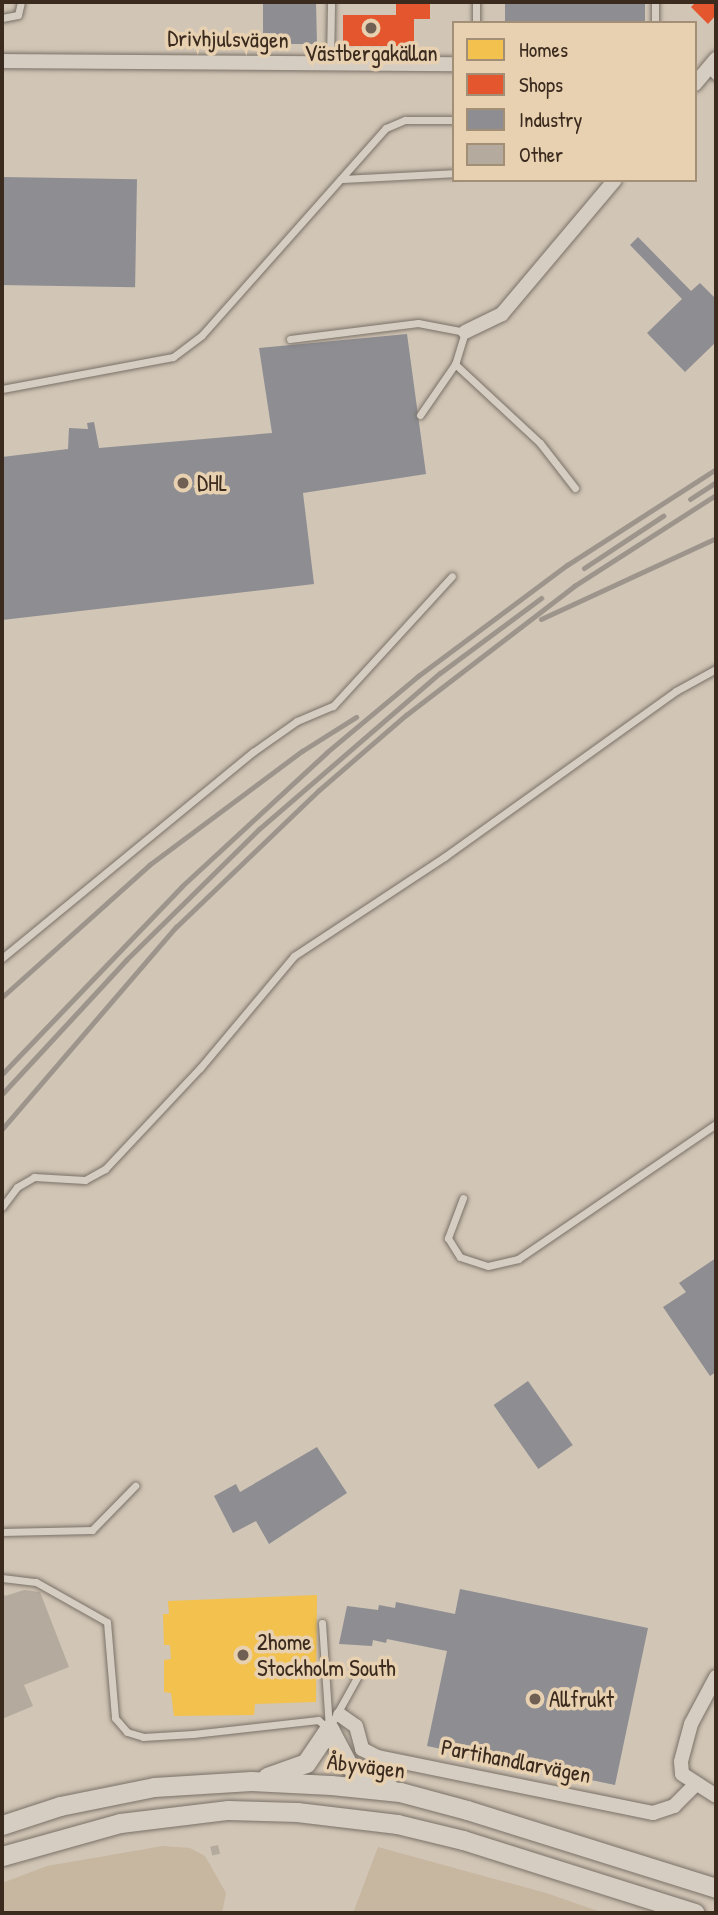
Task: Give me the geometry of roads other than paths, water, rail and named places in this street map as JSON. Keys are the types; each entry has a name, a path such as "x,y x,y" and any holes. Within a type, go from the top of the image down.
{"street":[{"name":"Drivhjulsvägen","path":"2,61 452,64"},
{"path":"697,82 709,69"},
{"path":"465,332 502,314 613,182"},
{"path":"716,1677 683,1746 682,1774 695,1786 716,1796"},
{"path":"251,1782 306,1763 335,1722"},
{"path":"335,1722 348,1765 400,1793"},
{"name":"Partihandlarvägen","path":"335,1722 356,1726 362,1749 377,1757 653,1813 674,1806 695,1786"},
{"name":"Åbyvägen","path":"2,1825 60,1806 154,1787 251,1782 400,1793 716,1888"},
{"path":"2,1856 120,1823 228,1810 297,1812 397,1824 463,1840 695,1913"}],"lane":[{"path":"2,18 18,15 21,2"},
{"path":"330,63 331,2"},
{"path":"477,2 477,21"},
{"path":"655,2 655,21"},
{"path":"2,389 173,357 186,350 386,128 405,120 452,120"},
{"path":"341,179 452,173"},
{"path":"290,339 418,323 465,332 455,363 420,415"},
{"path":"455,363 540,443 575,488"},
{"path":"2,958 253,752 297,721 333,706 452,576"},
{"path":"2,1207 17,1186 34,1177 85,1180 106,1169 200,1068 294,956 444,857 676,691 716,669"},
{"path":"463,1198 448,1237 460,1257 488,1266 517,1259 716,1124"},
{"path":"2,1532 92,1530 135,1486"},
{"name":"Åbyvägen","path":"2,1578 36,1582 107,1622 115,1718 127,1732 143,1737 318,1720 335,1722"},
{"path":"322,1623 335,1722"},
{"path":"335,1722 358,1676"}],"railway":[{"path":"2,1074 182,886 327,752 418,676 567,565 716,469"},
{"path":"690,499 716,482"},
{"path":"2,1129 176,927 319,790 406,715 574,586 716,495"},
{"path":"584,568 663,516"},
{"path":"541,619 716,538"},
{"path":"2,1094 126,960 259,829 440,673 541,598"},
{"path":"2,997 149,865 302,751 356,717"}],"place":[{"name":"Västbergakällan","path":"371,28"},
{"name":"DHL","path":"183,483"},
{"name":"2home Stockholm South","path":"243,1655"},
{"name":"Allfrukt","path":"535,1699"}]}
